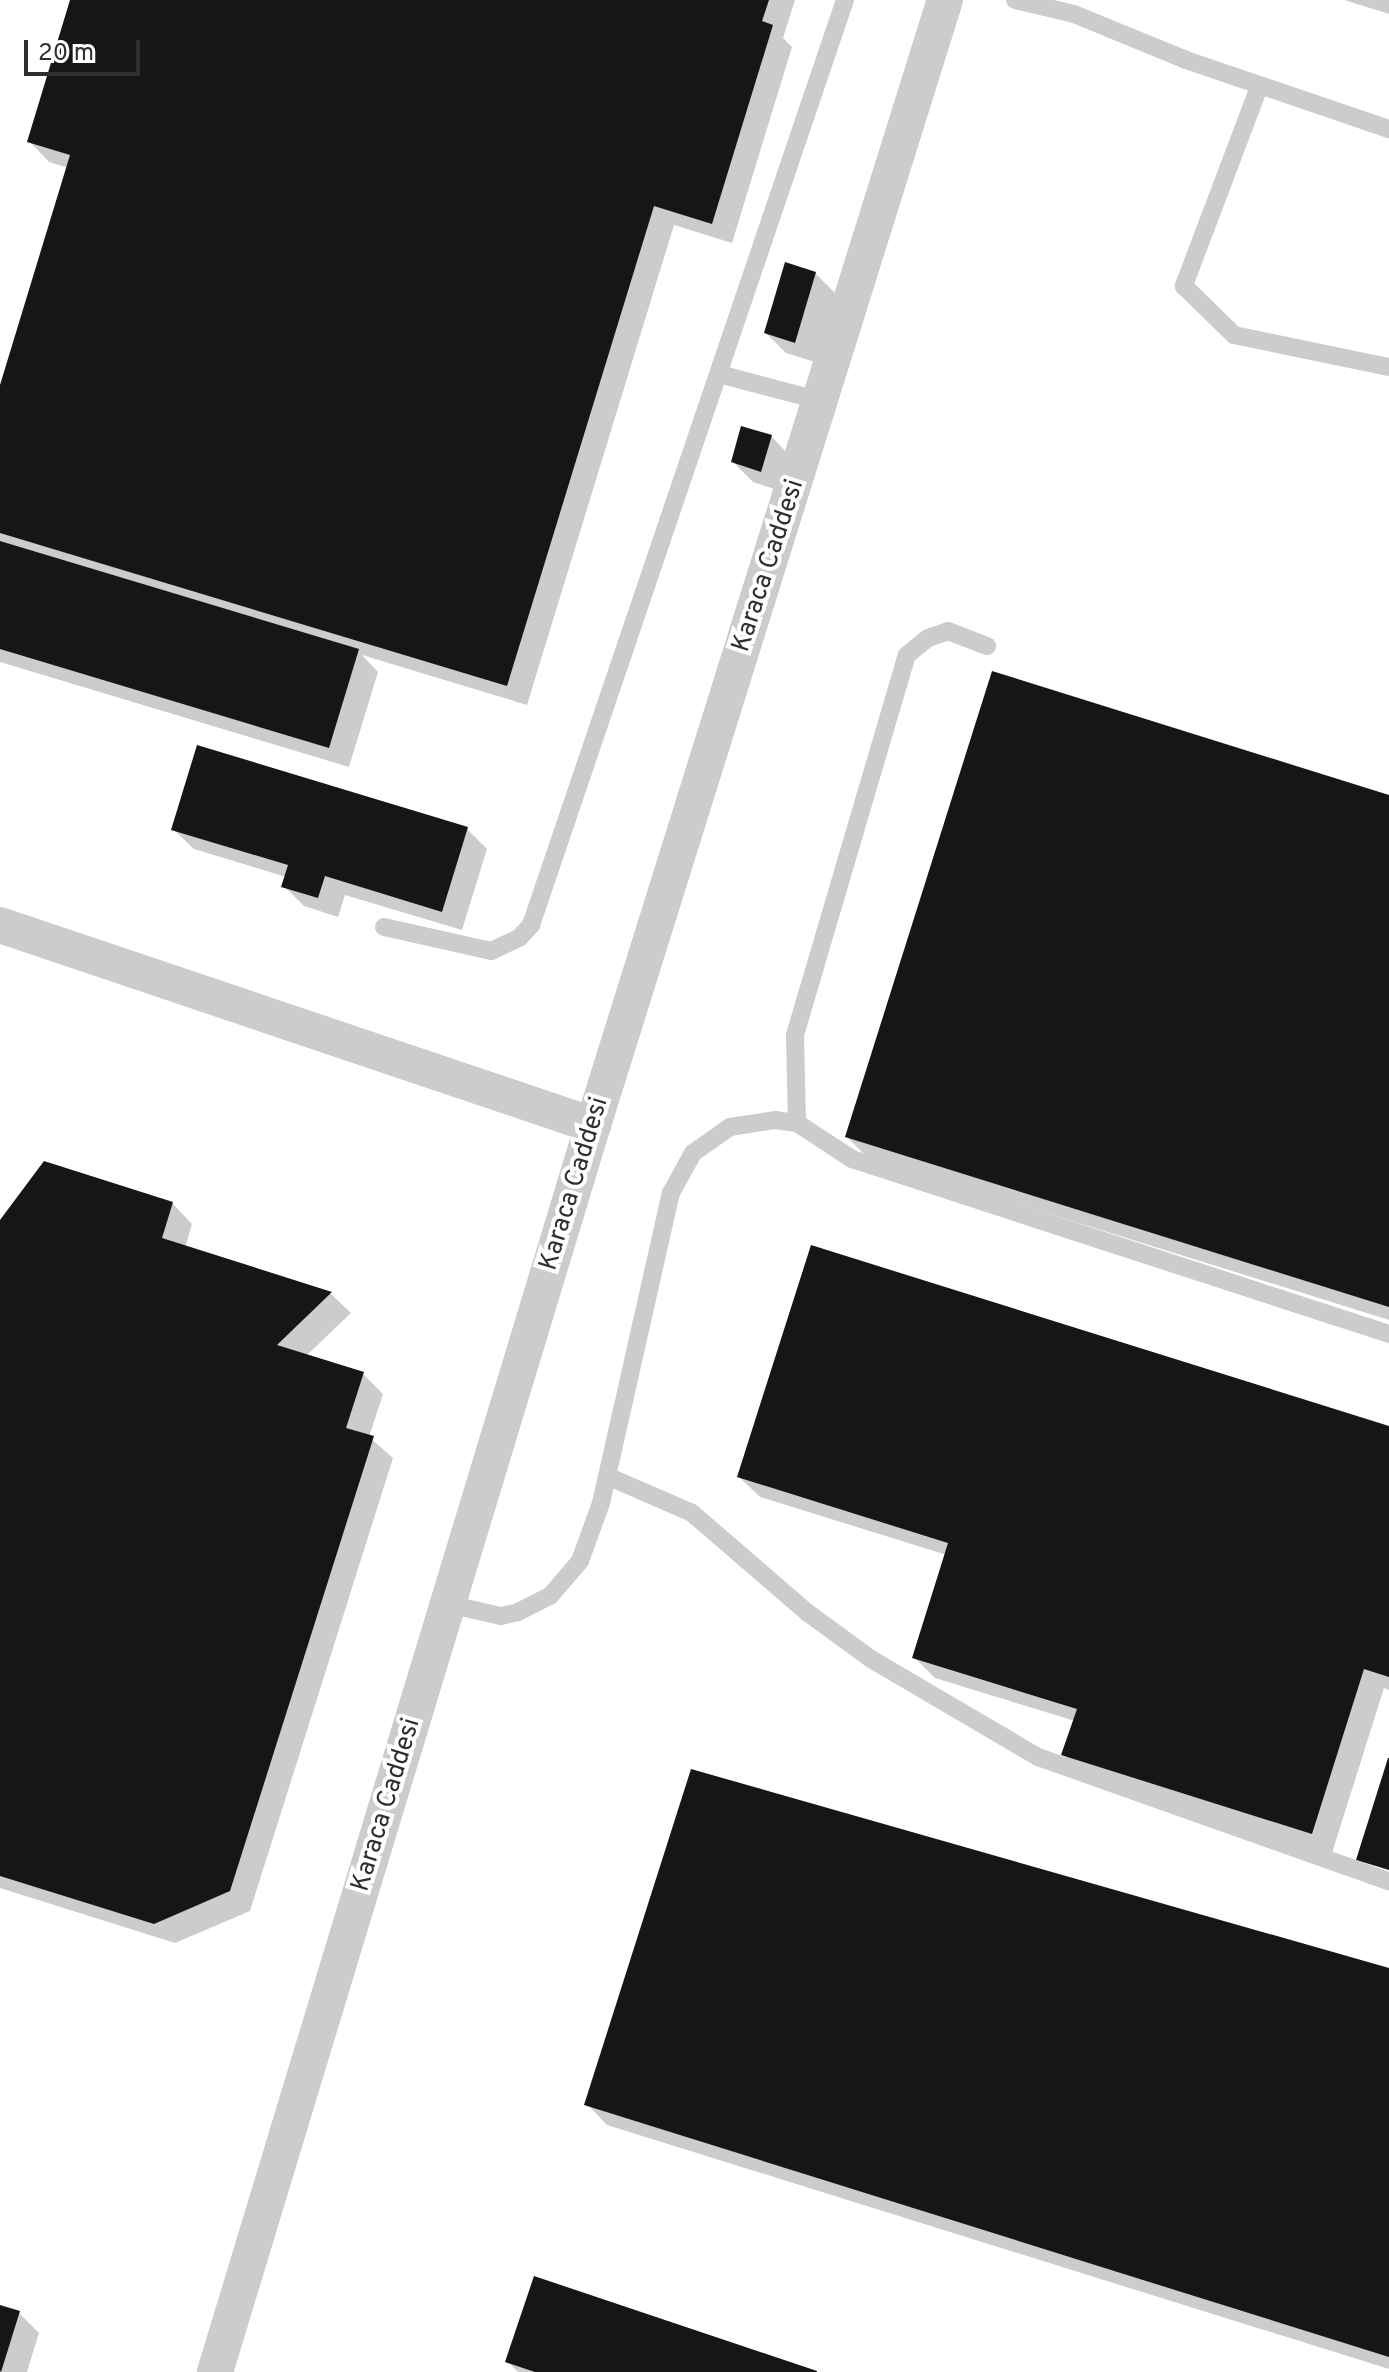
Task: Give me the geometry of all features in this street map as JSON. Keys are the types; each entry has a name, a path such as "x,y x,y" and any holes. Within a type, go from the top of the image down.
{"street":[{"name":"Karaca Caddesi","path":"215,2372 593,1125 945,0"},
{"path":"0,925 593,1125"}],"lane":[{"path":"384,927 491,951 519,938 531,925 845,0"},
{"path":"1015,0 1077,7 1259,87 1389,129"},
{"path":"1259,87 1184,286 1234,335 1389,367"},
{"path":"719,374 821,401"},
{"path":"797,1123 795,1035 907,655 928,638 948,631 987,646"},
{"path":"448,1604 501,1616 550,1596 580,1561 607,1476 680,1172 710,1138 730,1127 763,1120 797,1123 852,1159 1389,1334"},
{"path":"607,1476 692,1513 795,1603 871,1659 1038,1757 1389,1881"}],"building":[{"path":"70,0 769,0 762,21 773,25 712,224 654,206 507,686 0,533 0,385 70,155 27,142"},
{"path":"785,262 816,272 795,343 764,333"},
{"path":"741,426 772,435 761,472 731,462"},
{"path":"0,541 359,649 329,748 0,649"},
{"path":"992,671 1389,795 1389,1307 845,1137"},
{"path":"197,745 468,827 442,912 325,876 318,898 281,887 288,865 171,830"},
{"path":"44,1161 173,1202 162,1238 332,1292 277,1345 364,1372 346,1428 374,1436 230,1891 154,1924 0,1876 0,1220"},
{"path":"811,1245 1389,1426 1389,1677 1364,1669 1312,1834 1061,1755 1077,1709 912,1658 948,1543 737,1477"},
{"path":"1389,1758 1389,1870 1356,1860"},
{"path":"691,1769 1389,1968 1389,2357 584,2105"},
{"path":"534,2276 817,2372 535,2372 505,2362"},
{"path":"0,2305 20,2311 1,2372 0,2371"}]}
